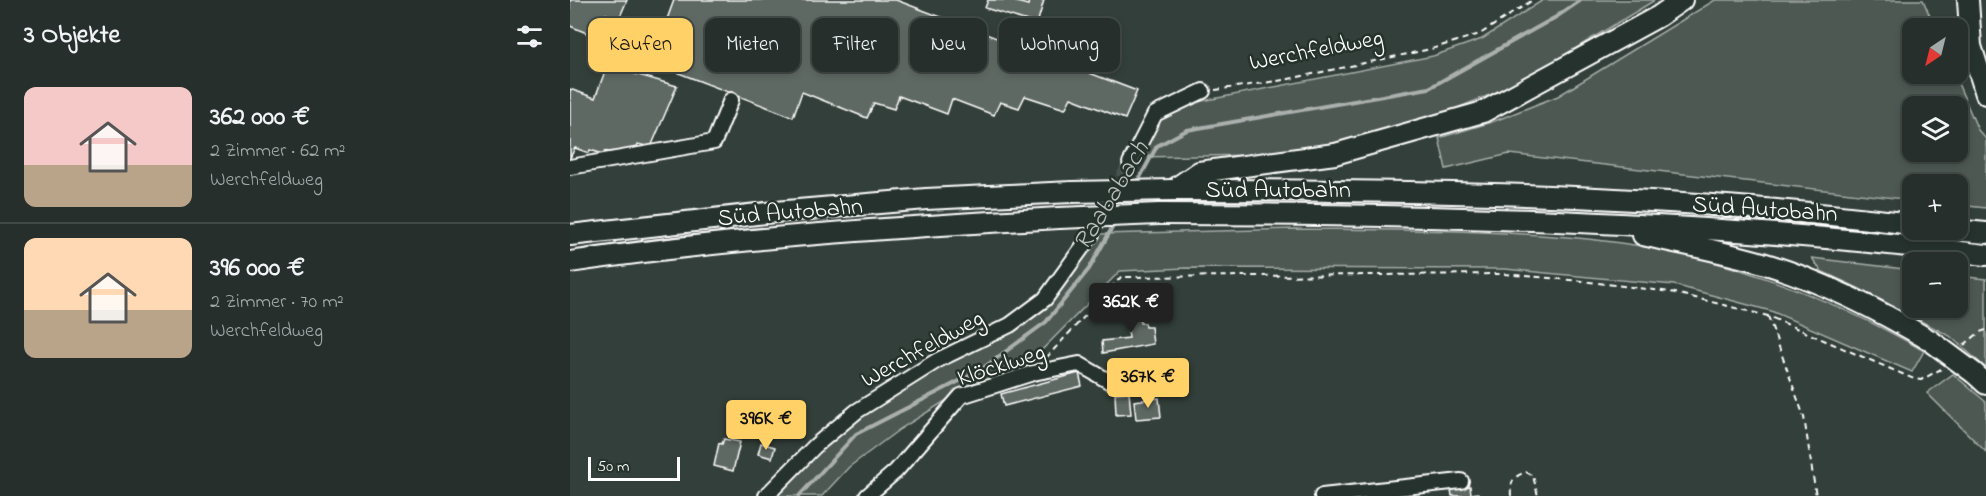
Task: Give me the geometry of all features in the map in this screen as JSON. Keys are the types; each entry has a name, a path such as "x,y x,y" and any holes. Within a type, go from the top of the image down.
{"highway":[{"path":"1173,190 1199,172 1335,154 1483,112 1659,16 1682,0"},
{"path":"1968,8 1971,46 1986,94"},
{"name":"Süd Autobahn","path":"570,235 787,211 926,199 1173,190 1364,189 1534,194 1768,209 1902,223"},
{"name":"Süd Autobahn","path":"570,262 737,241 887,228 1159,214 1360,214 1772,232 1986,255"},
{"path":"1594,224 1769,265 1860,301 1931,341 1980,378"},
{"path":"1968,231 1986,233"}],"street":[{"path":"1130,163 1155,114 1203,91"},
{"path":"570,167 714,142 731,100"},
{"name":"Werchfeldweg","path":"766,496 815,447 857,411 938,360 1010,325 1045,299 1092,234"},
{"name":"Klöcklweg","path":"867,496 896,471 961,396 1032,373 1079,364 1112,383"},
{"path":"1322,496 1367,494 1461,481"}],"path":[{"path":"1522,6 1523,0"},
{"name":"Werchfeldweg","path":"1203,91 1284,80 1431,49 1480,34 1533,0"},
{"path":"1032,373 1121,277 1504,274 1582,280 1671,292 1768,316 1914,379 1921,380 1944,366"},
{"path":"1768,316 1804,417 1816,496"},
{"path":"1959,350 1980,332 1986,330"},
{"path":"1512,496 1510,484 1516,475 1527,471 1533,476 1538,496"}],"shaded area":[{"path":"1543,0 1655,0 1517,84 1452,110 1310,150 1257,155 1136,157 1159,119 1187,104 1433,56 1482,39"},
{"path":"1715,0 1923,0 1931,18 1902,18 1902,84 1958,84 1963,96 1902,96 1902,162 1968,162 1968,107 1978,130 1986,139 1986,208 1968,206 1968,174 1902,174 1902,199 1509,154 1446,169 1439,138 1492,122 1558,96"},
{"path":"1295,229 1494,232 1574,238 1654,248 1734,268 1774,281 1851,313 1924,351 1912,372 1771,311 1674,285 1505,269 1186,268 1120,271 1024,368 958,393 900,429 849,467 822,496 774,496 818,450 860,415 945,361 1025,325 1061,288 1100,234"},
{"path":"1812,258 1902,269 1902,311 1858,288 1821,271"},
{"path":"1968,277 1986,279 1986,368 1950,336 1916,318 1968,318"},
{"path":"1953,374 1986,402 1986,452 1927,393"}],"building":[{"path":"570,0 627,0 619,18 606,14 604,18 588,18 588,34 570,26"},
{"path":"674,0 896,0 944,18 910,18 910,72 987,72 987,34 999,39 999,72 1087,72 1137,91 1125,119 1071,98 1065,109 1025,96 1019,108 1000,102 994,115 952,99 947,114 899,96 894,109 874,103 867,118 802,92 793,117 676,72 693,72 693,18 667,18"},
{"path":"988,0 1009,0 1028,5 1029,0 1044,0 1039,18 1018,18 985,8"},
{"path":"605,72 628,72 677,86 651,147 638,144 634,153 621,150 619,155 590,150 589,153 575,148 570,158 570,89 595,98"},
{"path":"1138,307 1140,323 1151,327 1153,344 1103,353 1102,341 1129,338 1125,308"},
{"path":"1079,373 1082,386 1004,406 1001,394"},
{"path":"1129,392 1131,414 1116,415 1115,393"},
{"path":"1159,398 1161,417 1136,419 1134,401"},
{"path":"724,439 740,442 733,471 714,466 719,443 722,444"},
{"path":"761,443 775,447 772,458 758,454"},
{"path":"1470,486 1471,494 1478,493 1478,496 1452,496 1451,489"}],"waterway":[{"name":"Raababach","path":"1137,183 1157,146 1187,130 1429,88 1556,17 1581,0"},
{"name":"Raababach","path":"799,496 856,434 979,371 1046,322 1089,269 1116,221"}],"tunnel":[{"path":"1092,234 1130,163"}]}
